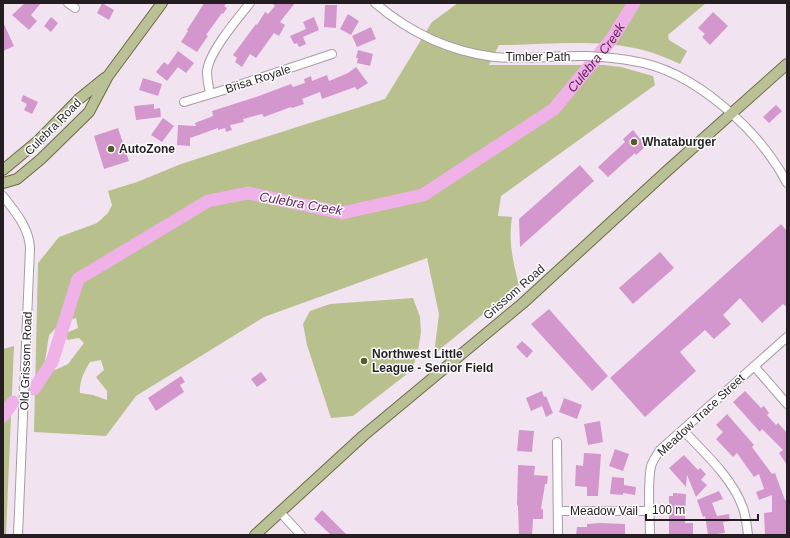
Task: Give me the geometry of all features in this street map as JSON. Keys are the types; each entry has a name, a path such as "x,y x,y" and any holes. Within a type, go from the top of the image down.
{"main road":[{"name":"Culebra Road","path":"3,183 17,179 41,160 89,112 108,76 162,3"},
{"name":"Grissom Road","path":"255,535 363,436 523,302 787,64"},
{"name":"Culebra Road","path":"3,170 39,140 79,99 108,76"}],"street":[{"path":"68,3 75,8"},
{"path":"210,94 207,71 210,58 250,3"},
{"name":"Timber Path","path":"375,3 390,16 414,31 440,44 467,52 495,57 587,56 634,61 652,66 689,81 732,113 770,156 787,183"},
{"name":"Brisa Royale","path":"184,102 332,54"},
{"name":"Old Grissom Road","path":"3,196 23,222 30,248 18,535"},
{"name":"Meadow Trace Street","path":"650,535 651,466 660,450 787,337"},
{"path":"754,366 787,404"},
{"path":"683,430 721,472 734,489 743,508 748,535"},
{"path":"557,442 558,535"},
{"name":"Meadow Vail","path":"558,511 650,511"},
{"path":"280,512 301,535"}],"green space":[{"path":"458,3 706,3 668,35 669,40 687,51 680,64 646,51 618,45 567,43 499,45 489,65 604,65 621,67 653,76 655,85 501,196 498,216 512,217 512,251 519,285 434,354 439,314 427,258 264,317 136,396 106,436 34,432 38,263 59,237 97,223 108,213 112,205 108,191 137,182 181,164 385,99 432,22","holes":["76,318 78,328 66,333 67,340 79,338 84,343 68,364 55,370 45,361 49,335 62,322","101,360 104,370 96,377 107,391 107,400 93,395 80,393 81,381 90,362"]},
{"name":"Northwest Little League - Senior Field","path":"413,298 420,317 421,332 418,351 412,370 353,416 331,418 307,345 303,324 310,311 330,304"},
{"path":"14,346 6,535 3,535 3,349"}],"building":[{"path":"25,3 41,3 31,15 37,21 29,30 12,15"},
{"path":"102,3 114,10 109,20 97,13"},
{"path":"204,3 227,3 224,6 227,8 206,35 208,36 197,52 181,42"},
{"path":"272,3 295,3 280,22 285,25 279,36 274,33 256,58 250,54 242,67 235,62 237,58 233,55 256,24 257,25 265,12 268,14 275,6"},
{"path":"325,5 337,5 336,28 324,27"},
{"path":"713,12 728,26 710,45 702,37 705,34 698,28"},
{"path":"348,14 359,21 351,35 340,29"},
{"path":"51,17 58,23 51,32 44,26"},
{"path":"314,17 319,30 303,37 306,44 299,47 297,43 294,44 290,36 306,29 303,22"},
{"path":"3,22 14,46 3,51"},
{"path":"371,27 376,39 357,47 352,36"},
{"path":"358,50 373,54 370,66 357,63 358,58 356,58"},
{"path":"178,51 194,63 186,73 178,67 167,81 156,72 164,62 168,65"},
{"path":"356,67 368,83 357,90 355,87 322,99 320,92 302,99 304,104 264,117 262,114 243,119 244,122 230,125 232,130 226,132 225,128 218,130 218,128 190,138 190,146 177,145 178,125 196,126 195,123 213,116 212,111 291,84 293,87 305,83 304,79 311,76 312,81 327,75 329,81 348,73"},
{"path":"143,78 162,84 158,96 139,90"},
{"path":"23,95 38,102 32,114 24,110 27,104 21,101"},
{"path":"154,104 154,109 160,108 161,117 136,120 134,106"},
{"path":"776,105 782,111 769,123 763,117"},
{"path":"163,118 174,126 162,142 151,135"},
{"name":"AutoZone","path":"118,128 129,161 104,169 94,136"},
{"path":"633,130 646,146 636,155 635,153 608,177 598,167 625,142 623,139"},
{"path":"580,165 594,181 520,247 519,219"},
{"path":"781,224 787,231 787,307 783,304 762,323 740,298 723,315 731,324 714,339 705,330 680,352 696,371 645,417 610,378"},
{"path":"660,252 674,268 633,304 619,288"},
{"path":"549,309 608,376 592,391 531,324"},
{"path":"522,341 533,351 527,358 516,347"},
{"path":"261,372 267,380 257,387 251,379"},
{"path":"181,376 185,382 180,385 184,392 156,411 148,398"},
{"path":"542,391 544,397 546,396 553,413 546,417 542,406 531,411 526,398"},
{"path":"745,391 761,408 764,406 769,413 767,415 776,425 778,423 787,433 787,465 779,453 783,450 762,429 760,432 733,402"},
{"path":"564,398 582,405 577,419 559,412"},
{"path":"727,414 754,445 752,447 772,474 775,473 785,500 787,500 787,535 765,535 764,513 772,512 772,495 759,500 756,492 764,489 759,474 754,477 737,453 733,457 716,439 723,432 716,425"},
{"path":"600,421 603,442 588,445 584,424"},
{"path":"519,430 534,431 532,452 517,451"},
{"path":"615,449 629,454 623,471 609,466"},
{"path":"584,453 601,454 598,496 587,496 587,487 575,486 576,465 583,466"},
{"path":"684,455 698,470 700,468 706,474 701,480 707,485 696,497 687,475 686,487 669,468"},
{"path":"518,465 535,466 534,475 548,476 547,484 545,484 541,509 543,509 543,519 533,519 532,535 519,535 517,505"},
{"path":"612,477 624,478 624,485 636,487 635,495 623,493 623,495 610,494"},
{"path":"719,491 723,499 712,503 717,516 729,514 730,521 723,522 725,533 708,535 705,516 703,517 697,500"},
{"path":"673,493 686,494 685,523 693,523 693,535 669,535 669,496 673,496"},
{"path":"322,510 347,535 331,535 314,519"},
{"path":"587,524 625,524 625,535 576,535 577,527 587,527"}],"waterway":[{"name":"Culebra Creek","path":"34,389 52,362 78,279 208,201 248,193 342,213 423,195 554,109 611,40 634,3"},
{"name":"Culebra Creek","path":"3,416 13,402"}],"place":[{"name":"Whataburger","path":"634,142"},
{"name":"AutoZone","path":"111,149"},
{"name":"Northwest Little League - Senior Field","path":"364,361"}]}
